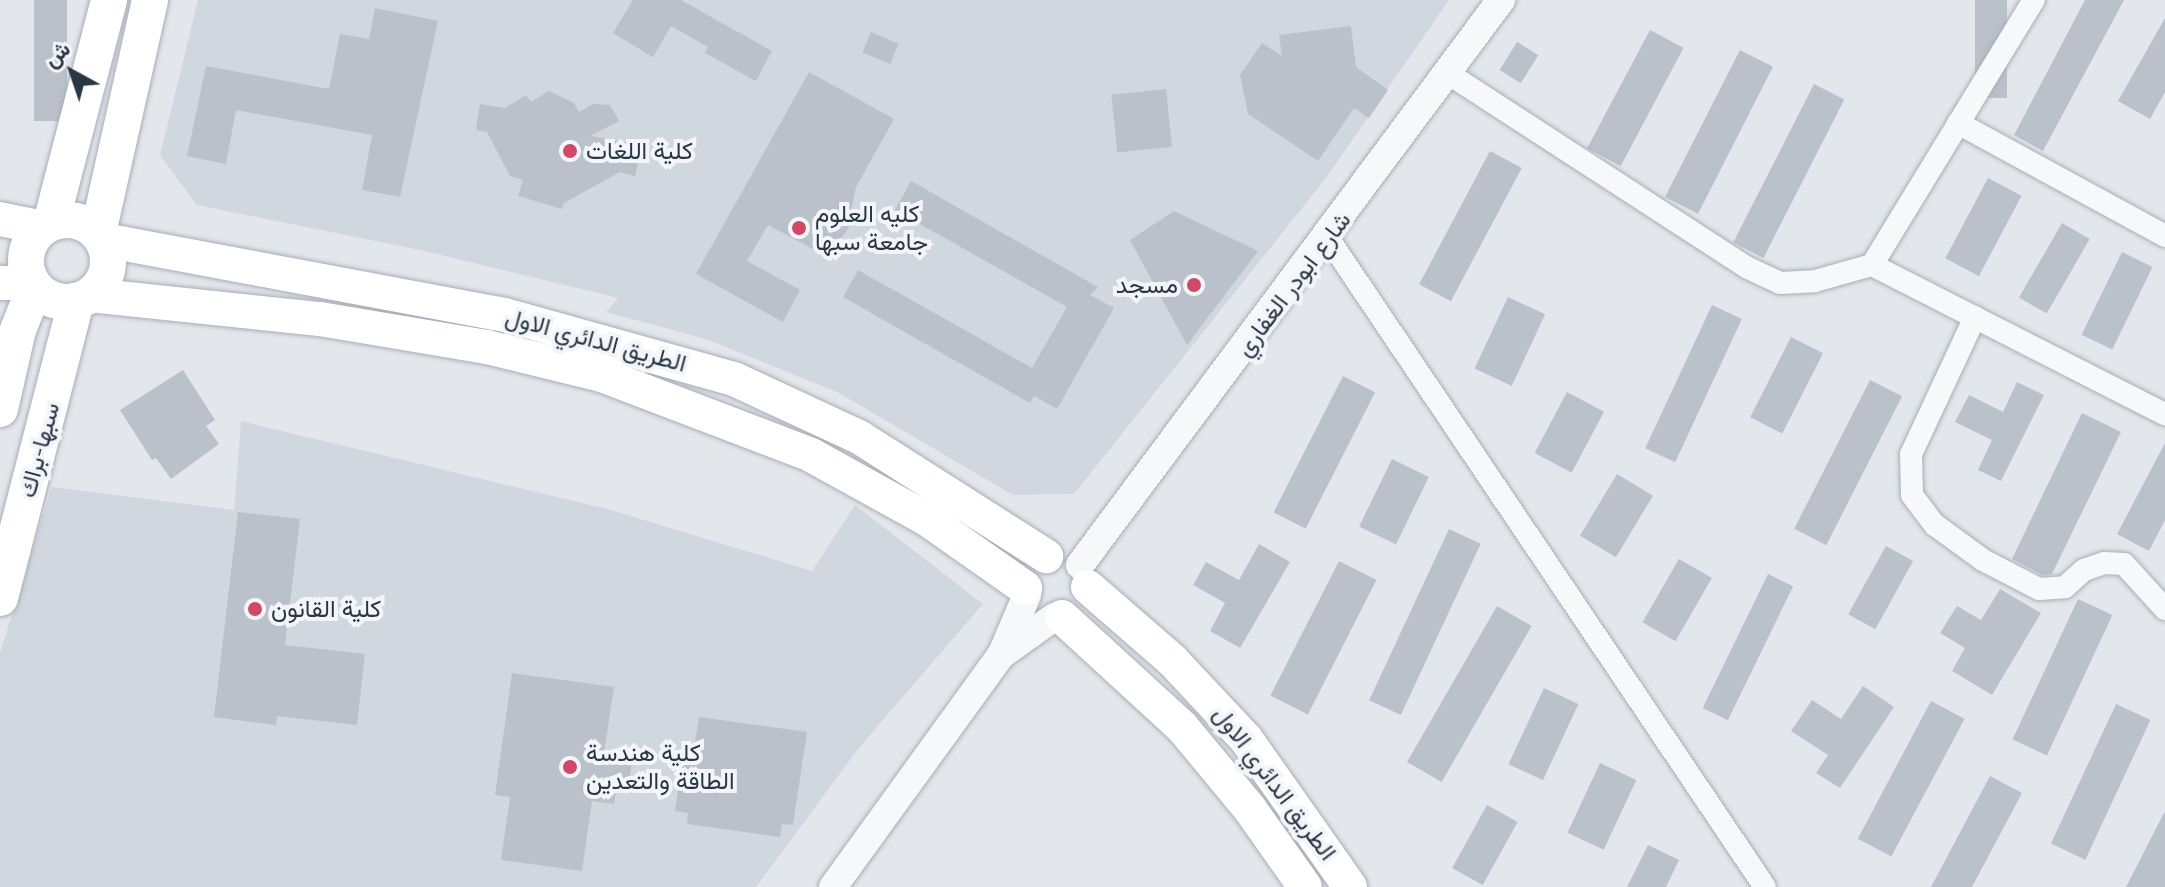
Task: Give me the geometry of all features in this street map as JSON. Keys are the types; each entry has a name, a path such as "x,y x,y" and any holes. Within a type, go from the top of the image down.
{"highway":[{"path":"109,0 47,225 26,260 23,284 54,300 83,298 109,264 101,236 150,0"},
{"path":"47,225 71,219 101,236"},
{"name":"سبها-براك","path":"0,409 18,330 23,284"},
{"name":"سبها-براك","path":"0,598 83,298"}],"main road":[{"path":"0,219 47,225"},
{"name":"الطريق الدائري الاول","path":"101,236 505,315 720,375 859,437 1046,556"},
{"name":"الطريق الدائري الاول","path":"83,298 320,319 487,347 602,375 712,413 824,462 927,519 1026,591"},
{"path":"1064,555 1084,576 1083,603 1058,617 1037,610 1026,591 1030,569 1046,556 1064,555"},
{"name":"الطريق الدائري الاول","path":"1084,576 1172,660 1246,739 1350,887"},
{"name":"الطريق الدائري الاول","path":"1058,617 1182,727 1250,809 1305,887"}],"street":[{"name":"شارع ابودر الغفاري","path":"1084,576 1501,0"},
{"path":"1872,265 2034,0"},
{"path":"1449,74 1748,268 1780,283 1815,281 1872,265 2163,407"},
{"path":"1958,123 2165,236"},
{"path":"1328,238 1765,887"},
{"path":"1975,317 1911,454 1912,495 1935,525 1983,560 2039,589 2065,587 2084,570 2104,563 2124,564 2157,594 2165,609"},
{"path":"833,887 1001,655 1026,591"},
{"path":"1001,655 1058,617"}],"shaded area":[{"name":"كليه العلوم جامعة سبها","path":"198,0 1449,0 1326,178 1074,494 1013,495 839,393 706,339 606,312 618,298 425,251 197,205 160,155"},
{"path":"241,421 611,510 812,571 855,505 983,604 858,749 756,887 0,887 0,653 52,487 234,510"}],"building":[{"path":"34,0 67,0 67,121 34,121"},
{"path":"633,0 681,0 772,51 756,81 705,53 708,47 671,26 653,57 613,33"},
{"path":"1975,0 2007,0 2007,98 1975,98"},
{"path":"2085,0 2124,0 2043,151 2014,135"},
{"path":"375,8 438,21 400,197 362,190 372,135 236,110 226,164 187,156 206,66 329,89 340,34 369,39"},
{"path":"2165,18 2165,92 2150,119 2118,101"},
{"path":"1351,26 1356,67 1388,90 1369,118 1354,108 1318,161 1248,114 1240,75 1262,43 1282,56 1279,35"},
{"path":"1650,30 1684,48 1621,166 1587,148"},
{"path":"871,32 899,44 890,64 862,52"},
{"path":"1517,42 1538,55 1521,83 1500,70"},
{"path":"1740,50 1773,67 1698,214 1665,197"},
{"path":"809,72 894,119 856,187 851,212 856,215 836,248 831,245 822,254 768,225 747,261 800,290 783,322 696,274"},
{"path":"1814,84 1844,99 1763,258 1733,243"},
{"path":"1166,89 1172,147 1117,152 1111,95"},
{"path":"549,91 574,103 579,112 593,104 610,105 619,121 590,136 628,143 627,149 640,152 635,176 620,172 564,203 562,209 518,196 523,180 510,176 487,132 476,130 480,104 505,108 526,95 531,102"},
{"path":"1490,151 1522,168 1451,301 1419,284"},
{"path":"1988,178 2022,196 1979,276 1945,258"},
{"path":"911,181 1098,287 1090,295 1114,308 1057,409 1034,396 1030,403 843,297 858,270 1032,368 1067,307 895,210"},
{"name":"مسجد","path":"1174,211 1258,251 1187,345 1130,240"},
{"path":"2062,223 2090,239 2047,313 2019,297"},
{"path":"2122,252 2153,267 2112,350 2082,335"},
{"path":"1508,297 1545,314 1512,386 1475,369"},
{"path":"1712,305 1742,319 1675,462 1645,448"},
{"path":"1791,337 1823,353 1782,434 1750,417"},
{"path":"183,370 215,420 206,426 219,444 171,479 156,458 152,460 120,410"},
{"path":"1343,376 1375,392 1306,529 1274,512"},
{"path":"1870,380 1902,396 1826,545 1794,529"},
{"path":"2017,382 2044,395 2001,481 1978,470 1992,440 1955,422 1969,395 2003,412"},
{"path":"1567,392 1604,412 1572,473 1535,453"},
{"path":"2082,413 2121,432 2052,574 2042,575 2012,559"},
{"path":"2165,443 2165,520 2149,551 2117,534"},
{"path":"1392,459 1429,477 1396,544 1359,526"},
{"path":"1617,474 1653,496 1616,557 1580,536"},
{"path":"238,512 300,519 285,645 365,654 357,725 277,716 276,725 214,717"},
{"path":"1449,529 1481,544 1401,715 1369,700"},
{"path":"1259,544 1290,562 1240,648 1210,631 1225,603 1193,585 1206,562 1239,580"},
{"path":"1886,546 1913,561 1875,629 1848,614"},
{"path":"1679,559 1712,578 1675,641 1642,622"},
{"path":"1339,561 1376,580 1308,715 1270,696"},
{"path":"1768,574 1793,586 1728,720 1703,708"},
{"path":"2000,589 2041,613 1992,695 1952,671 1965,648 1940,633 1957,606 1981,620"},
{"path":"2078,599 2112,615 2047,756 2012,739"},
{"path":"1497,606 1532,626 1442,782 1407,762"},
{"path":"512,673 614,687 604,753 633,757 628,787 617,786 614,804 592,801 582,871 501,860 510,797 495,795"},
{"path":"1863,686 1894,707 1840,788 1816,773 1828,755 1791,731 1812,700 1841,719"},
{"path":"1544,688 1578,704 1543,780 1509,764"},
{"path":"1931,701 1965,719 1891,857 1858,839"},
{"path":"2116,704 2150,720 2085,860 2051,844"},
{"path":"699,717 807,732 793,825 782,824 780,837 687,824 688,813 675,811 685,741 695,743"},
{"path":"1600,763 1636,780 1604,850 1567,833"},
{"path":"1990,776 2022,793 1972,887 1931,887"},
{"path":"1487,805 1518,822 1483,885 1452,868"},
{"path":"2165,811 2165,887 2126,887"},
{"path":"1648,845 1679,860 1666,887 1627,887"}],"place":[{"name":"كلية اللغات","path":"570,151"},
{"name":"كليه العلوم جامعة سبها","path":"799,228"},
{"name":"مسجد","path":"1194,285"},
{"name":"كلية القانون","path":"255,609"},
{"name":"كلية هندسة الطاقة والتعدين","path":"570,767"}]}
